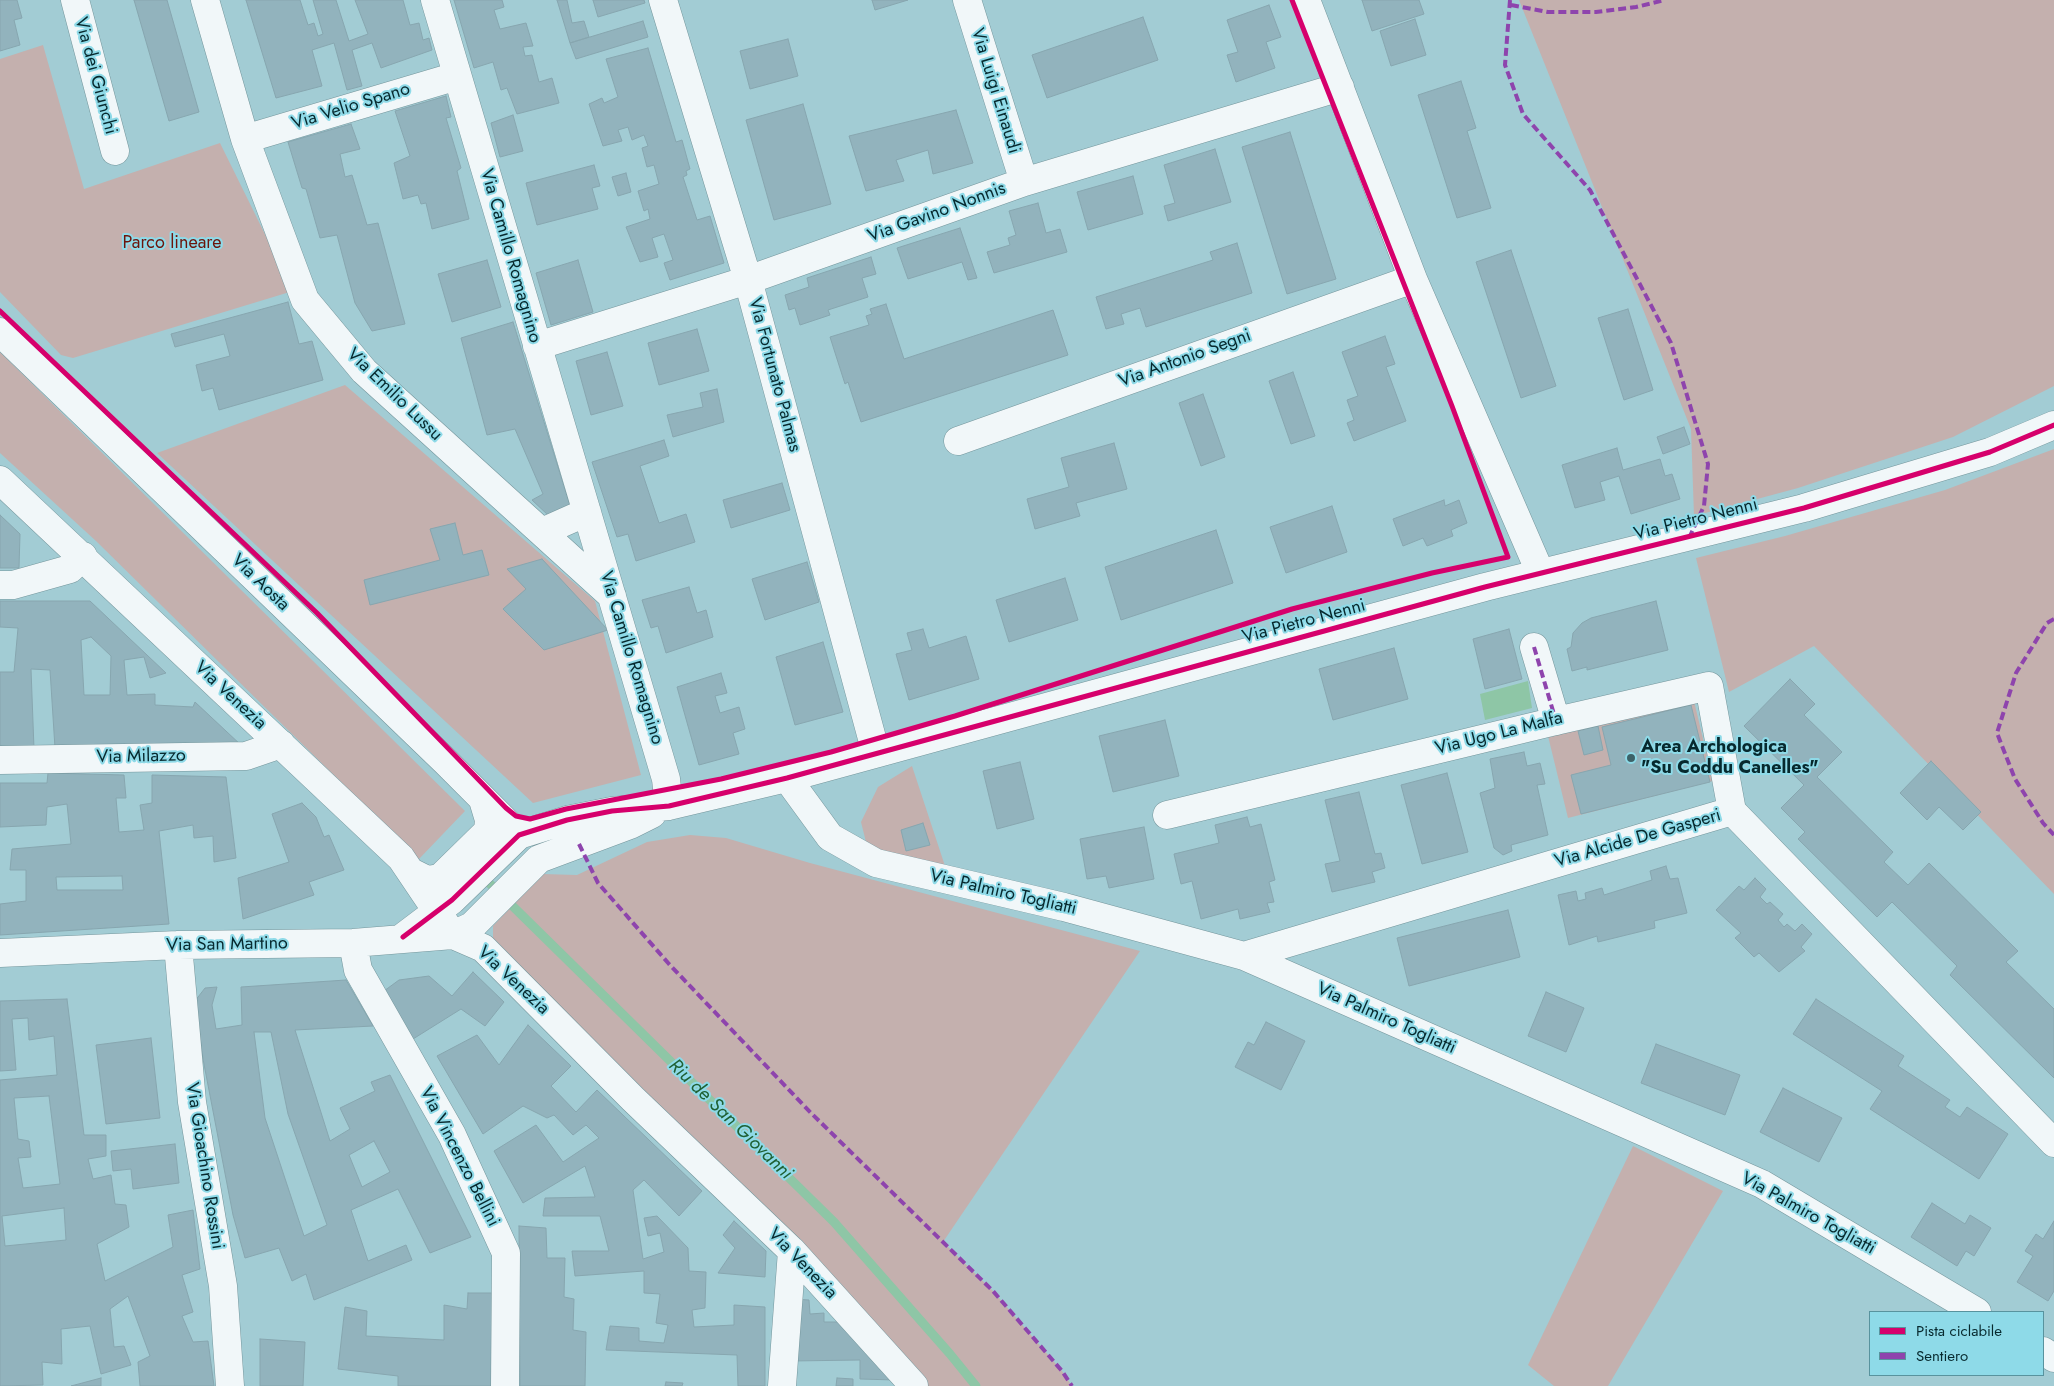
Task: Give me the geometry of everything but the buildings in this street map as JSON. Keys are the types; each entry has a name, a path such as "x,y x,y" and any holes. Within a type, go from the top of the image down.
{"street":[{"name":"Via dei Giunchi","path":"75,0 116,151"},
{"name":"Via Emilio Lussu","path":"206,0 245,139 305,300 364,371 612,596"},
{"name":"Via Camillo Romagnino","path":"434,0 669,788 669,806"},
{"name":"Via Fortunato Palmas","path":"663,0 748,280 876,753"},
{"name":"Via Luigi Einaudi","path":"967,0 1024,182"},
{"path":"1306,0 1413,278 1540,572"},
{"name":"Via Velio Spano","path":"245,139 457,76"},
{"name":"Via Gavino Nonnis","path":"537,346 748,280 1024,182 1340,87"},
{"name":"Via Antonio Segni","path":"958,441 1413,278"},
{"name":"Via Aosta","path":"0,332 483,800 516,837"},
{"name":"Via Pietro Nenni","path":"403,937 445,906 516,837 567,820 612,811 669,806 787,778 1540,572 1804,508 1990,452 2054,426"},
{"name":"Via Venezia","path":"0,480 83,556 401,858 445,906 463,930 632,1099 792,1251 914,1386"},
{"path":"542,532 587,512"},
{"path":"0,585 13,585 70,569 83,556"},
{"path":"1534,647 1556,720"},
{"name":"Via Ugo La Malfa","path":"1167,815 1556,720 1709,686 1732,811"},
{"name":"Via Milazzo","path":"0,760 246,756 281,744"},
{"name":"Via Palmiro Togliatti","path":"787,778 830,837 876,863 1064,907 1244,956 1762,1184 1975,1311"},
{"path":"413,873 427,880 440,878 488,831 489,820 483,800"},
{"name":"Via Pietro Nenni","path":"463,930 539,859 630,825 669,806"},
{"name":"Via Alcide De Gasperi","path":"1244,956 1732,811 2054,1143"},
{"name":"Via San Martino","path":"0,953 178,945 353,943 463,930"},
{"name":"Via Vincenzo Bellini","path":"353,943 358,970 452,1135 506,1253 505,1386"},
{"name":"Via Gioachino Rossini","path":"178,945 192,1102 223,1286 230,1386"},
{"path":"782,1386 792,1251"}],"green space":[{"path":"1519,0 2054,0 2054,386 1953,437 1798,488 1694,516 1691,429"},
{"name":"Parco lineare","path":"43,45 84,189 220,143 293,291 73,358 61,355 0,292 0,59"},
{"path":"0,352 465,811 419,859 96,541 0,453"},
{"path":"345,385 595,601 641,775 533,803 157,453"},
{"path":"2054,449 2054,894 1814,646 1729,692 1696,558 1785,536 1945,490"},
{"name":"Area Archologica \"Su Coddu Canelles\"","path":"1694,701 1713,781 1568,818 1548,736"},
{"path":"912,766 945,866 886,856 867,846 861,822 878,787"},
{"path":"690,835 726,838 810,863 1140,951 943,1242 993,1291 1062,1371 1072,1386 922,1386 493,939 493,926 542,874 577,875 647,842"},
{"path":"1633,1146 1723,1191 1608,1386 1554,1386 1528,1365"}],"shaded area":[{"path":"1528,681 1532,708 1485,720 1480,694"}],"waterway":[{"name":"Riu de San Giovanni","path":"481,875 834,1222 976,1386"}],"marked path":[{"path":"1510,0 1505,65 1523,114 1590,190 1671,343 1708,464 1704,506 1690,536"},
{"path":"1511,5 1548,12 1596,12 1636,7 1665,0"},
{"path":"2054,619 2047,623 2016,673 1997,733 2015,779 2043,823 2054,835"},
{"path":"1534,647 1556,721"},
{"path":"579,844 598,883 669,964 811,1113 993,1291 1062,1371 1072,1386"}],"cycle path":[{"path":"0,311 317,613 506,808 516,816 530,819 566,809 721,779 831,752 955,716 1292,609 1432,573 1508,557 1452,406 1292,0"},
{"path":"403,937 452,900 519,835 567,820 612,811 669,806 787,778 1485,587 1804,508 1990,452 2054,425"}],"place":[{"name":"Area Archologica \"Su Coddu Canelles\"","path":"1631,758"}]}
